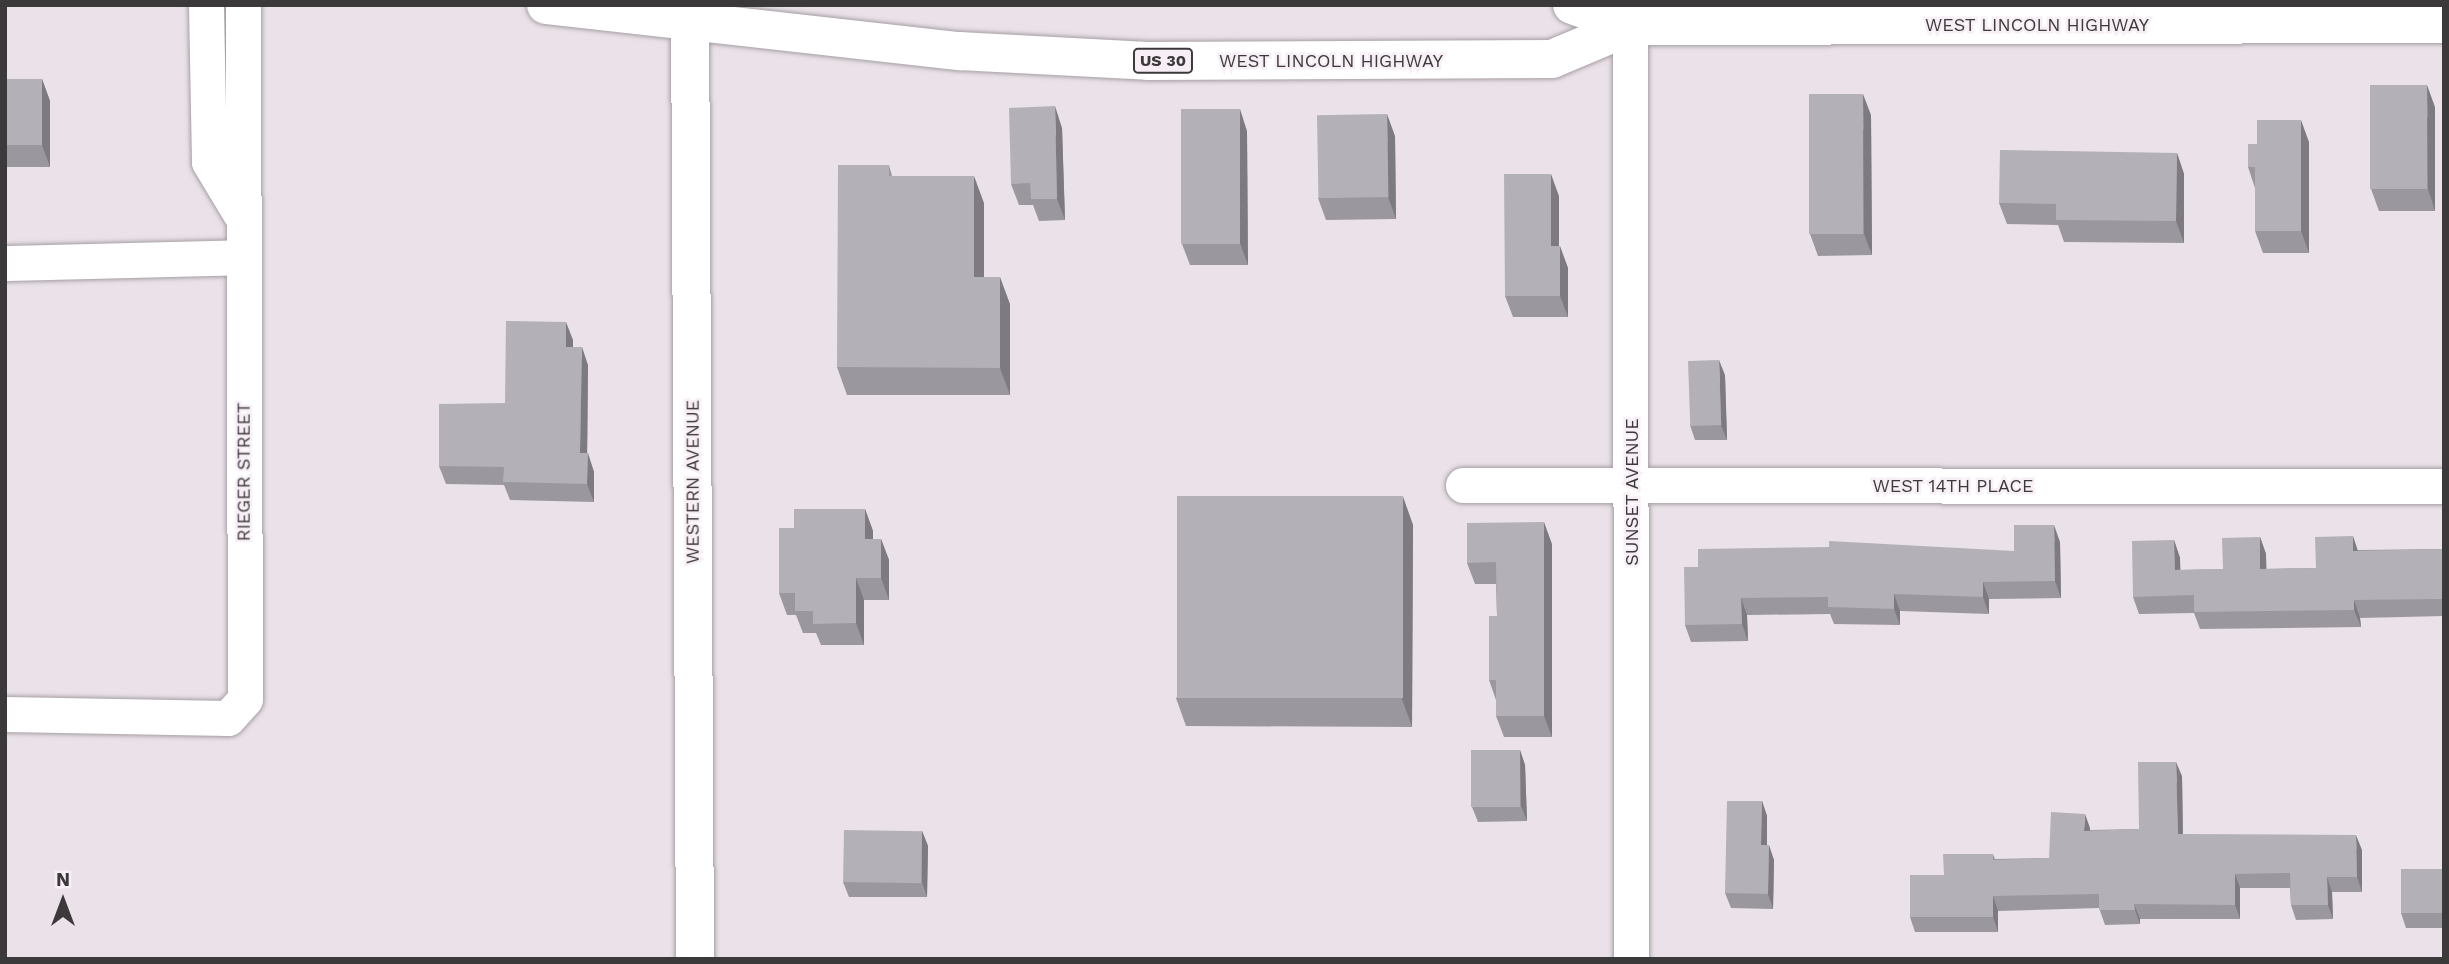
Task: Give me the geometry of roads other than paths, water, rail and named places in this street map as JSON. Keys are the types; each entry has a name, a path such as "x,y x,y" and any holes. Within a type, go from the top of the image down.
{"main road":[{"name":"US 30","path":"546,5 691,14"},
{"name":"WEST LINCOLN HIGHWAY","path":"1572,5 1630,26 2444,24"},
{"name":"WEST LINCOLN HIGHWAY","path":"691,14 959,51 1257,63 1552,59 1630,26"},
{"name":"WESTERN AVENUE","path":"691,14 695,959"}],"street":[{"path":"206,5 209,162 244,220"},
{"name":"RIEGER STREET","path":"5,714 228,718 244,699 243,5"},
{"name":"SUNSET AVENUE","path":"1630,26 1633,485 1631,959"},
{"path":"5,263 244,257"},
{"name":"WEST 14TH PLACE","path":"1462,485 2444,486"}]}
